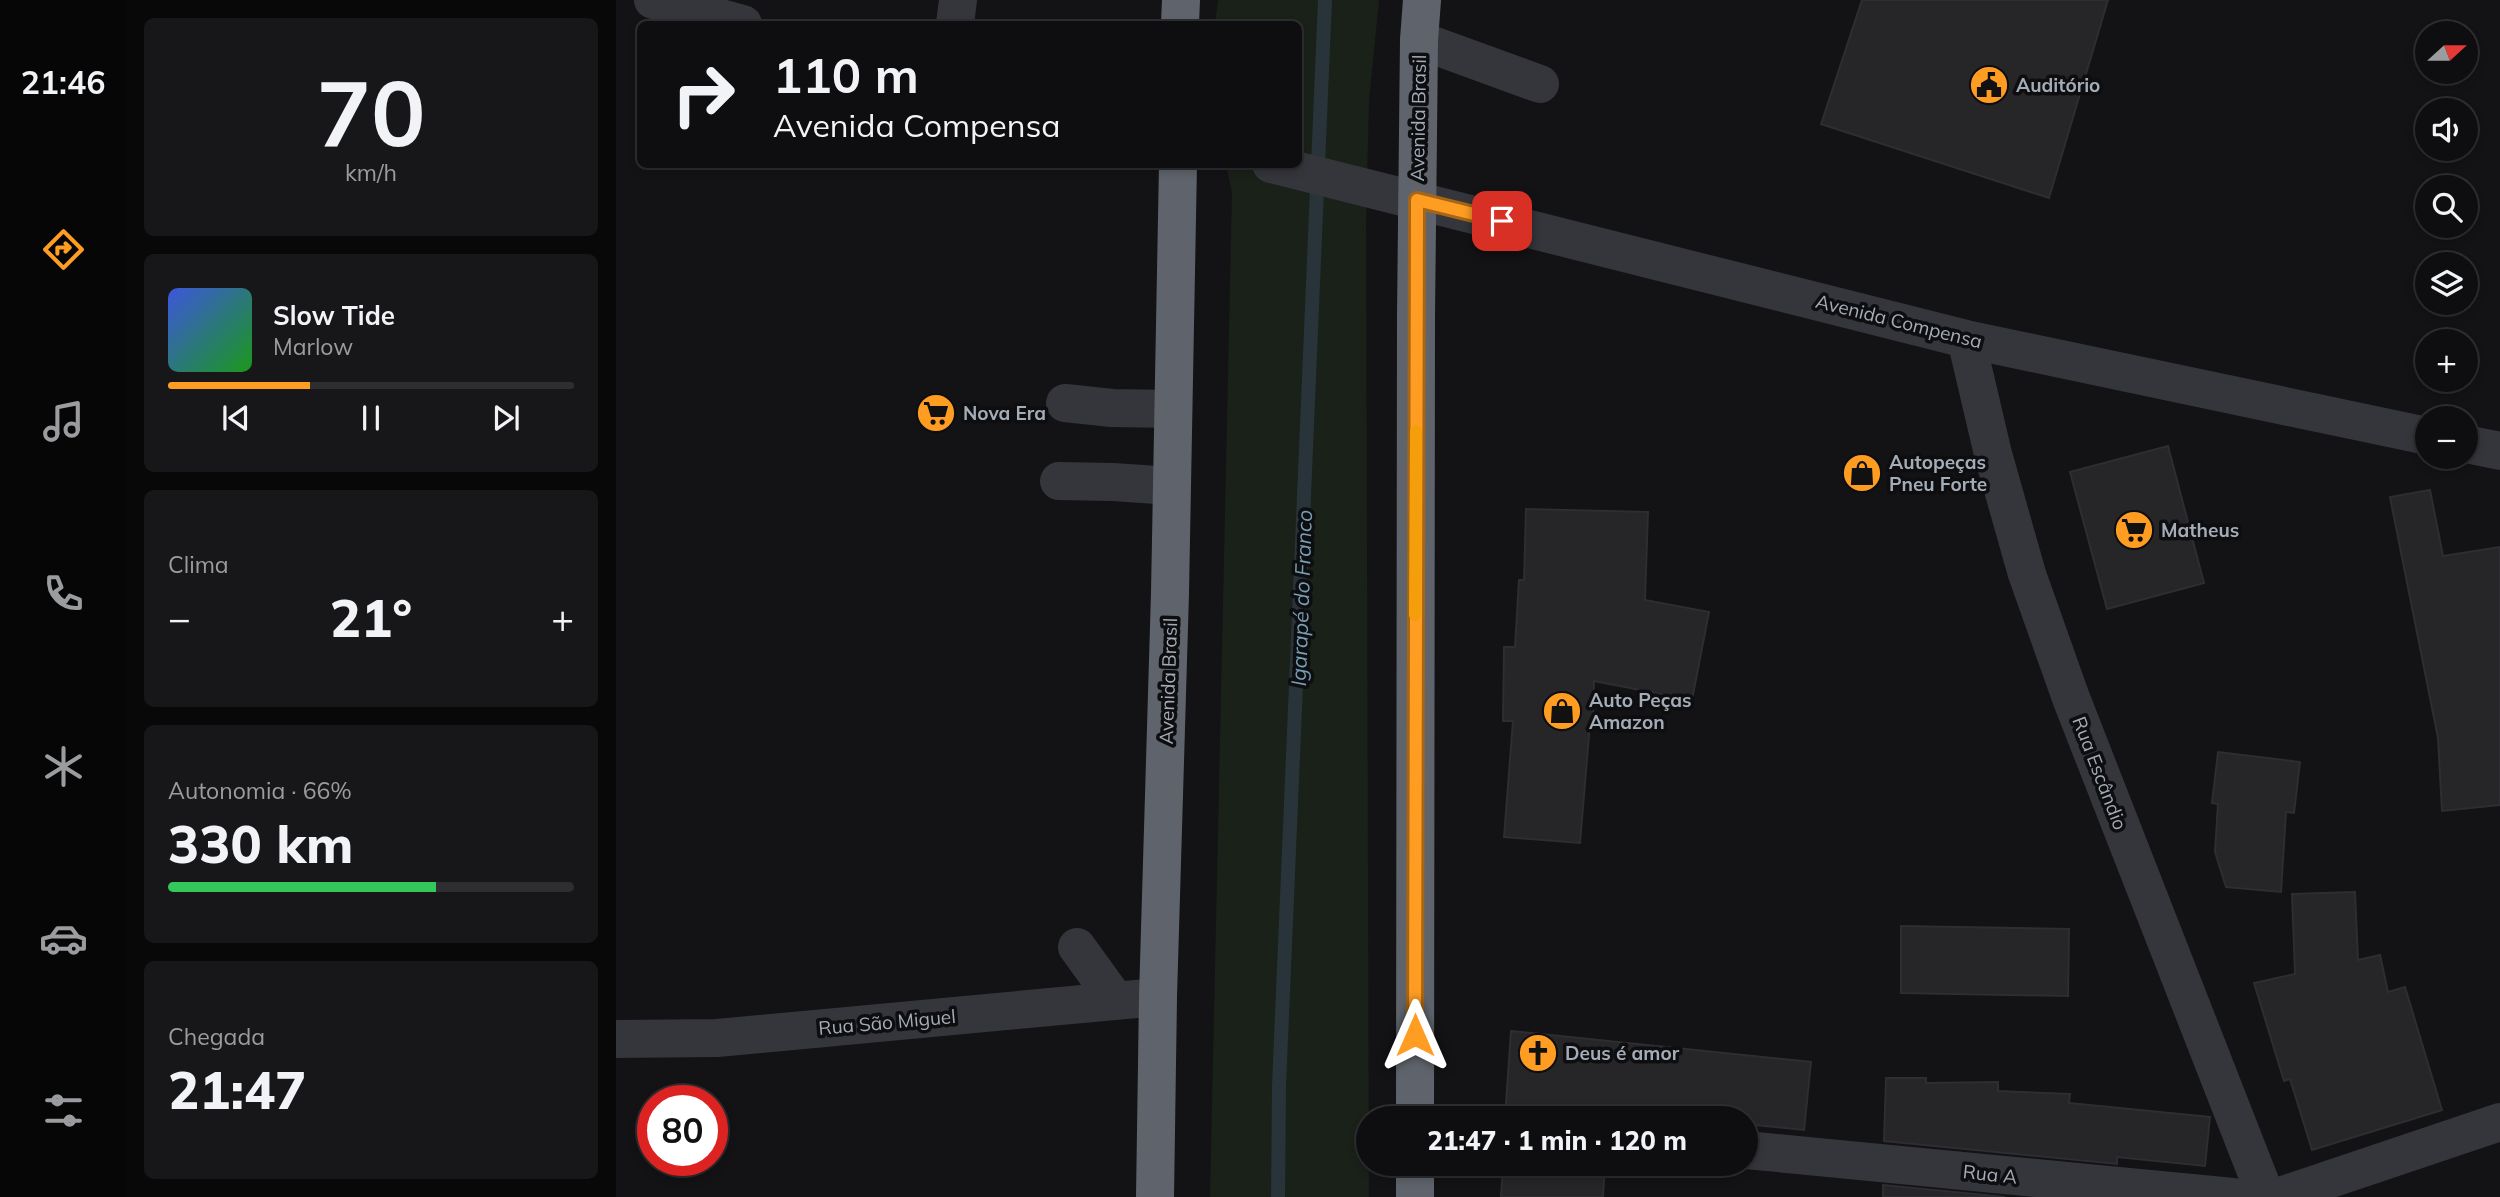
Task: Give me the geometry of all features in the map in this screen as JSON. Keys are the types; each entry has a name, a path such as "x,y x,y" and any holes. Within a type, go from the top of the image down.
{"highway":[{"path":"1180,21 1181,0"},
{"name":"Avenida Brasil","path":"1416,1106 1417,200 1422,0"},
{"name":"Avenida Brasil","path":"1155,1197 1178,168"},
{"path":"1415,1176 1415,1197"}],"street":[{"path":"653,0 719,21"},
{"path":"955,21 958,0"},
{"path":"1419,40 1540,84"},
{"name":"Avenida Compensa","path":"1286,168 1966,339 2415,433"},
{"name":"Rua Escândio","path":"1966,339 2004,494 2027,573 2062,673 2266,1197"},
{"path":"1065,403 1112,408 1173,409"},
{"path":"2478,446 2500,451"},
{"path":"1059,481 1172,486"},
{"path":"1077,947 1116,1001"},
{"name":"Rua São Miguel","path":"616,1039 717,1038 1158,997"},
{"path":"2277,1197 2500,1122"},
{"name":"Rua A","path":"1758,1151 2233,1197"}],"shaded area":[{"path":"1218,0 1379,0 1369,101 1366,223 1369,1106 1356,1106 1356,1176 1369,1176 1369,1197 1210,1197 1232,192 1227,168 1302,168 1302,21 1215,21"}],"building":[{"path":"1862,0 2108,0 2049,198 1821,124"},
{"path":"2168,446 2204,583 2107,609 2070,472"},
{"path":"2430,490 2443,556 2500,547 2500,805 2442,811 2438,738 2390,497"},
{"path":"1526,509 1648,512 1645,600 1709,612 1692,700 1594,681 1593,723 1590,723 1580,843 1504,837 1513,721 1503,721 1504,647 1515,647 1519,580 1524,580"},
{"path":"2218,752 2300,762 2294,813 2286,812 2281,892 2226,887 2215,852 2218,804 2212,803"},
{"path":"2355,892 2358,960 2380,955 2388,992 2405,987 2442,1110 2312,1150 2290,1079 2284,1081 2254,983 2295,974 2292,894"},
{"path":"1901,926 2069,929 2068,996 1901,993"},
{"path":"1511,1031 1811,1062 1804,1130 1758,1125 1758,1106 1506,1106"},
{"path":"1886,1078 1926,1078 1926,1083 1998,1082 1998,1091 2070,1094 2069,1103 2210,1117 2205,1166 2117,1157 2117,1164 1884,1141"},
{"path":"1502,1176 1604,1176 1603,1197 1501,1197"},
{"path":"1883,1185 2005,1197 1883,1197"}],"waterway":[{"name":"Igarapé do Franco","path":"1278,1197 1279,1086 1325,0"}],"slow traffic":[{"path":"1415,615 1416,431"}],"place":[{"name":"Auditório","path":"1989,85"},
{"name":"Nova Era","path":"936,413"},
{"name":"Autopeças Pneu Forte","path":"1862,473"},
{"name":"Matheus","path":"2134,530"},
{"name":"Auto Peças Amazon","path":"1562,711"},
{"name":"Deus é amor","path":"1538,1053"}],"route":[{"path":"1415,1035 1417,200 1502,221"}]}
